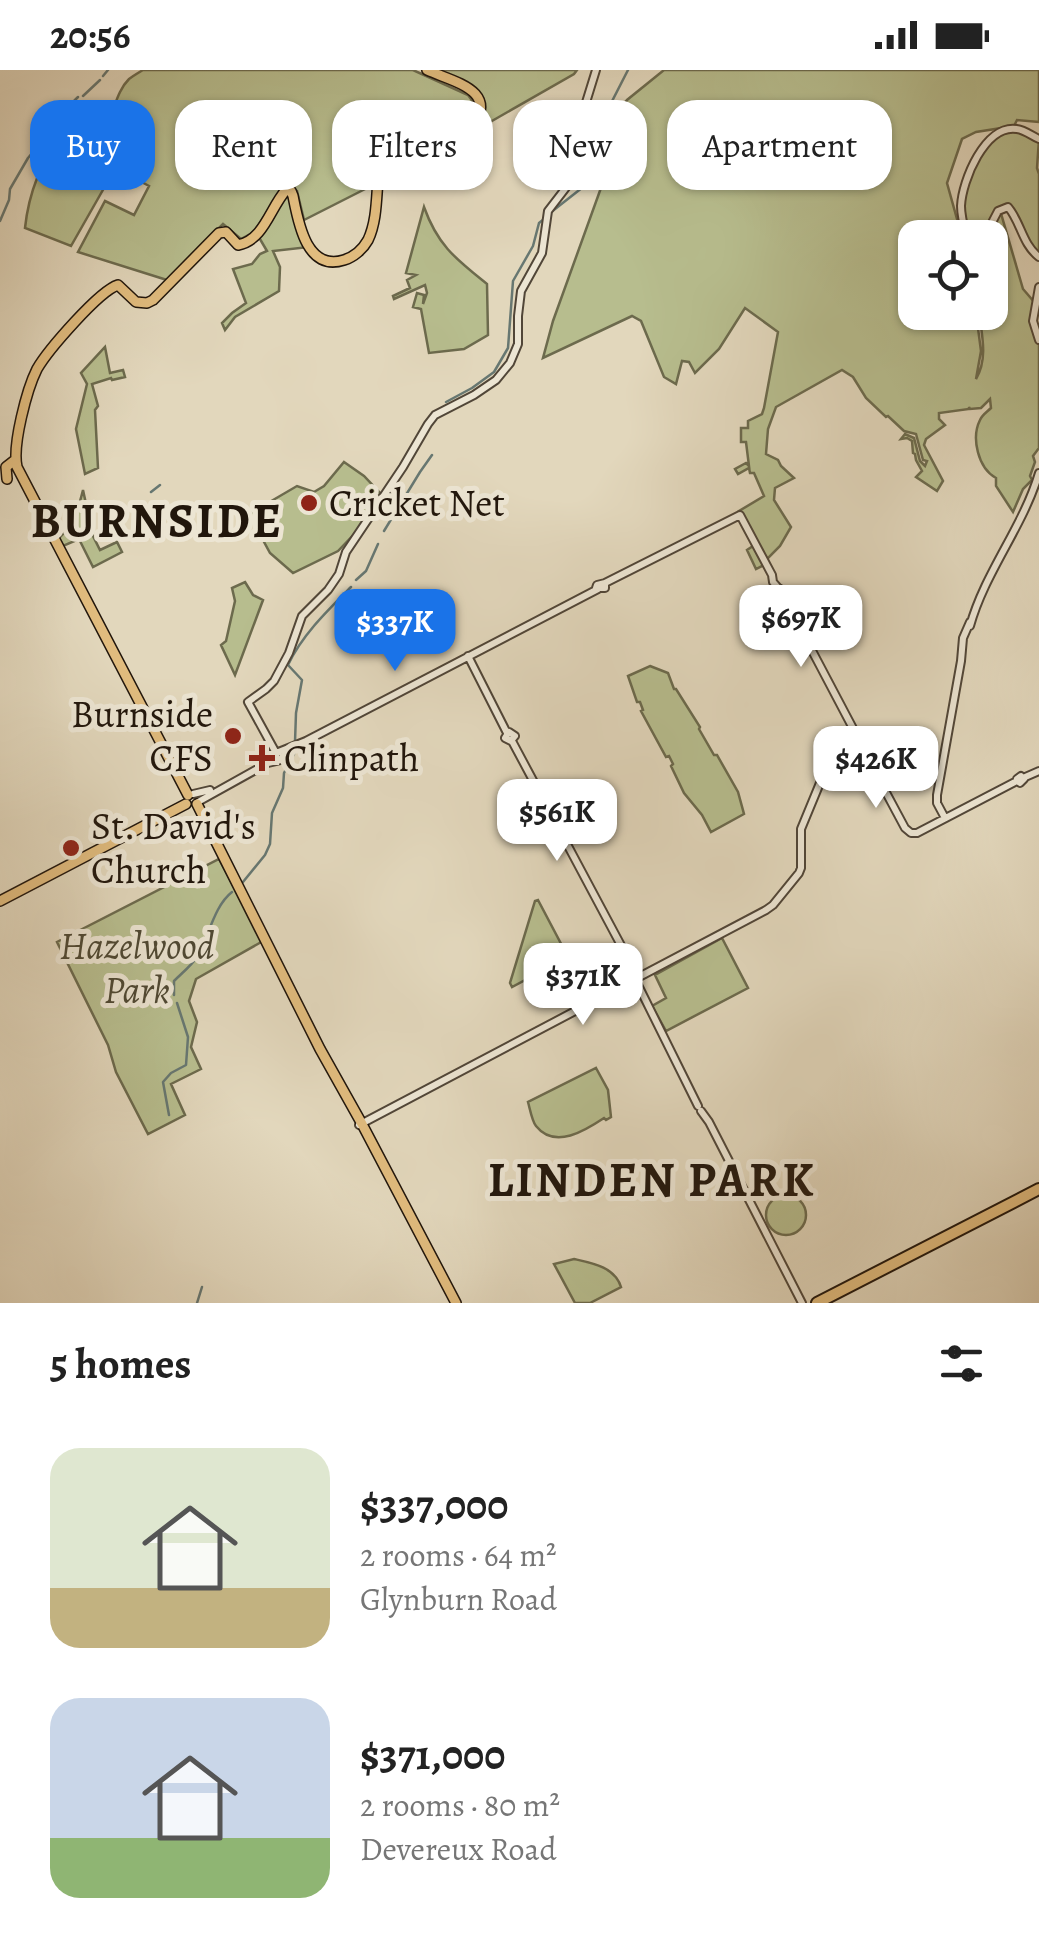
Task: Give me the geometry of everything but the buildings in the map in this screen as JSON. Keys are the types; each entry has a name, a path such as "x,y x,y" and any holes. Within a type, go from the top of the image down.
{"highway":[{"path":"817,1303 1039,1191"},
{"path":"826,1303 1039,1191"}],"main road":[{"path":"428,70 473,91 481,102 481,110 469,132 452,150 402,153 382,164 369,236 358,251 336,261 312,252 302,234 291,191 286,190 254,238 238,245 226,232 219,233 153,300 136,302 122,287 111,286 84,312 36,371 17,438 15,460 453,1303"},
{"path":"4,481 6,467 15,460"},
{"path":"4,481 19,473"},
{"path":"0,900 192,801"}],"street":[{"path":"278,756 248,702 274,681 289,654 302,616 339,574 346,552 428,424 435,415 496,380 514,357 521,291 542,254 548,211 578,172 575,142 596,70"},
{"path":"964,220 962,203 975,158 982,148 1011,129 1039,139"},
{"path":"993,220 998,211 1008,208 1039,257"},
{"path":"1039,287 1033,321 1039,340"},
{"path":"945,818 937,795 964,644 978,601 1018,526 1039,472"},
{"path":"192,801 740,515 905,828 917,832 1039,770"},
{"path":"732,519 740,520 747,528"},
{"path":"468,656 507,732 514,734 512,741 595,895 700,1109 802,1303"},
{"path":"360,1124 773,905 801,868 801,829 824,776 864,753"}],"green space":[{"path":"143,70 413,70 472,100 332,100 332,190 363,190 304,220 294,190 312,190 312,100 175,100 175,190 281,190 254,232 241,239 223,224 167,280 78,252 105,201 134,215 147,190 155,190 155,100 117,100 129,79"},
{"path":"435,70 577,70 529,100 513,100 513,109 493,120 493,100 483,100 474,88"},
{"path":"664,70 1039,70 1039,122 1017,120 1014,126 976,132 962,139 947,183 957,220 898,220 898,330 978,330 981,351 976,379 983,355 982,330 1008,330 1008,237 1023,289 1035,303 1039,448 1033,456 1032,480 1023,489 1013,512 978,452 977,427 991,408 990,399 981,408 939,413 945,425 924,445 943,481 937,491 916,477 922,471 912,441 901,439 905,434 914,438 925,466 927,461 923,460 916,434 904,431 886,417 866,398 853,377 842,370 776,407 768,429 766,454 778,460 794,478 775,488 774,500 791,527 766,564 756,569 747,550 756,544 739,511 764,496 749,468 738,474 735,469 746,463 749,466 741,428 748,428 748,421 762,414 778,332 745,308 719,349 695,373 689,362 682,361 676,384 664,377 641,321 632,316 543,358 600,190 647,190 647,100 627,100"},
{"path":"1011,129 1039,139 1039,257 1012,210 1000,210 1003,220 963,220 961,210 975,159 994,138"},
{"path":"33,190 103,190 71,246 25,228"},
{"path":"288,190 309,247 273,251 280,267 279,291 235,317 225,330 222,323 246,303 233,269 252,264 267,251 257,234"},
{"path":"424,207 449,251 487,284 488,335 464,349 429,353 421,309 413,307 417,293 424,295 423,304 427,293 425,285 394,299 393,296 410,288 407,280 416,275 406,273"},
{"path":"105,347 110,373 123,370 125,377 92,384 98,406 98,468 85,474 76,429 87,384 81,373"},
{"path":"344,462 380,493 360,528 338,551 293,573 270,553 249,514 297,486 314,492"},
{"path":"83,490 100,550 117,542 122,552 93,567 79,539 63,546 59,538 75,516"},
{"path":"245,582 253,595 263,600 235,675 221,645 226,641 235,601 232,588"},
{"path":"650,666 668,673 738,792 744,814 711,832 684,793 669,756 666,757 637,702 628,676"},
{"name":"Hazelwood Park","path":"219,859 263,941 196,979 189,1001 197,1022 191,1047 201,1069 171,1084 185,1115 148,1134 57,942"},
{"path":"538,900 568,957 512,987 510,983"},
{"path":"722,938 748,988 666,1031 652,1006 666,998 655,975"},
{"path":"596,1068 608,1090 611,1117 570,1136 552,1137 544,1133 535,1124 528,1102"},
{"path":"786,1195 800,1201 806,1215 800,1229 786,1235 772,1229 766,1215 772,1201"},
{"path":"574,1259 608,1270 621,1287 590,1303 575,1303 554,1264"}],"waterway":[{"path":"103,76 108,70"},
{"path":"613,100 628,70"},
{"path":"83,96 100,80"},
{"path":"0,221 10,189 42,133 78,97"},
{"path":"550,213 579,190"},
{"path":"446,402 494,372 508,348 513,281 544,219"},
{"path":"384,531 432,455"},
{"path":"151,492 160,485"},
{"path":"356,580 366,571 378,544"},
{"path":"295,742 302,680 288,665 308,633 351,587"},
{"path":"243,882 270,844 272,813 295,752"},
{"path":"174,995 174,981 197,957 216,913 232,892"},
{"path":"169,1115 163,1082 186,1065 188,1037 177,1003"},
{"path":"197,1303 202,1287"}],"place":[{"name":"Cricket Net","path":"309,503"},
{"name":"Burnside CFS","path":"233,736"},
{"name":"Clinpath","path":"262,758"},
{"name":"St. David's Church","path":"71,848"}],"district":[{"name":"BURNSIDE","path":"157,521"},
{"name":"LINDEN PARK","path":"652,1180"}]}
